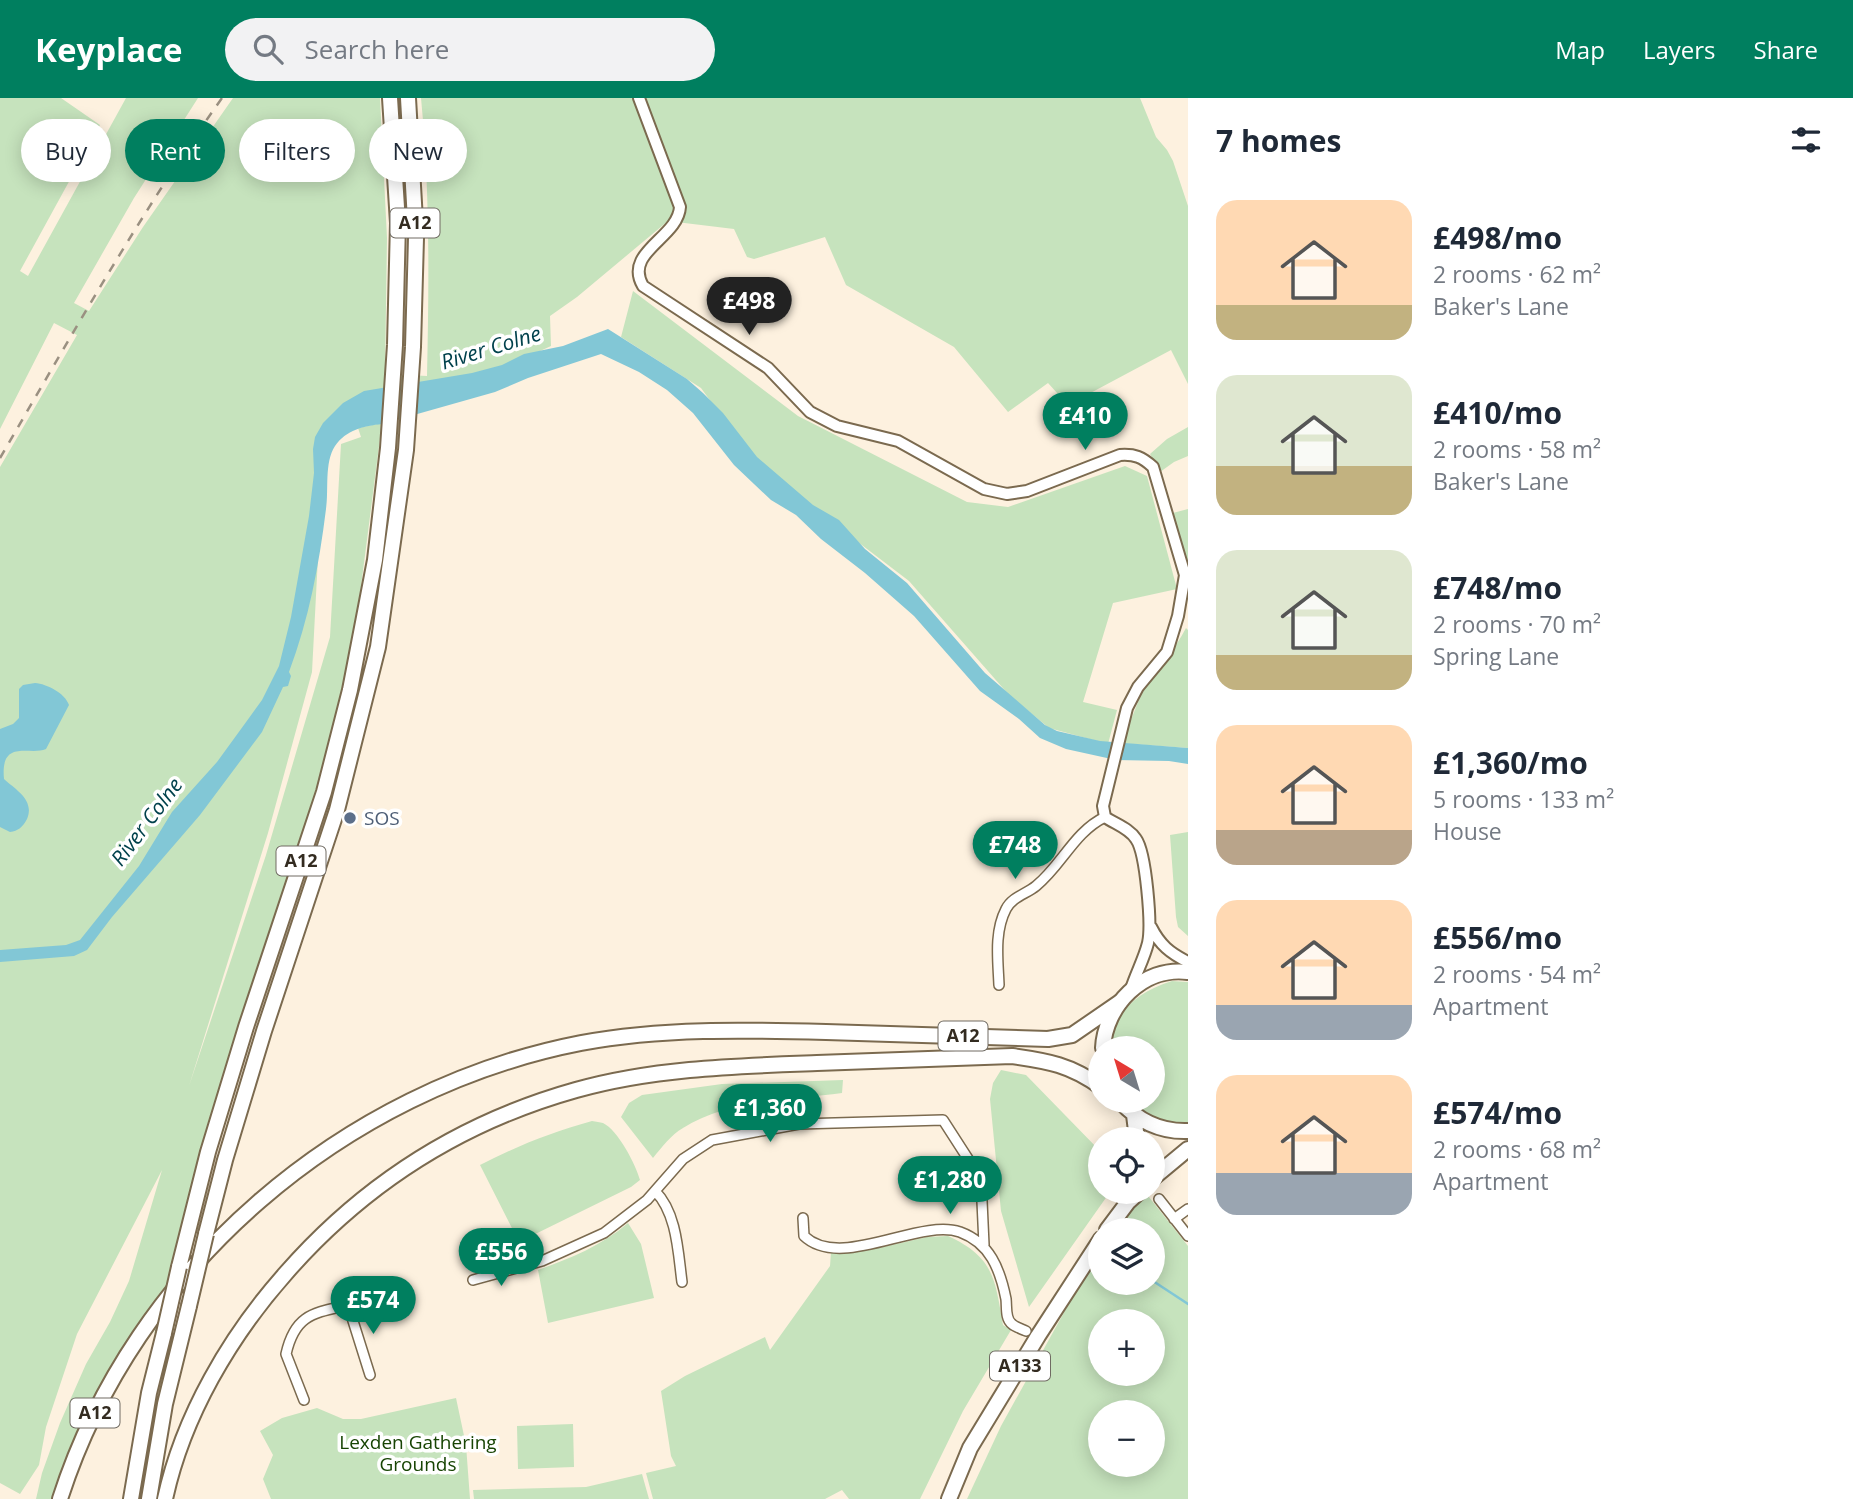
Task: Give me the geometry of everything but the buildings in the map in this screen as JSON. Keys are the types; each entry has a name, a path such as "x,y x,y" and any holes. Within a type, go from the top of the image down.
{"main road":[{"name":"A12","path":"131,1499 149,1393 197,1191 324,792 350,690 375,560 388,448 395,345 398,223 390,98"},
{"name":"A12","path":"149,1499 165,1404 225,1160 341,796 379,647 405,450 413,347 416,238 408,98"},
{"path":"1106,1036 1108,1024 1119,1002 1131,989 1164,973 1188,972"},
{"name":"A12","path":"60,1499 90,1424 127,1358 173,1293 223,1234 314,1157 390,1112 430,1092 513,1061 582,1043 662,1032 718,1030 1048,1039 1072,1035 1119,1002"},
{"name":"A12","path":"165,1499 184,1439 210,1382 252,1314 271,1290 315,1241 378,1186 441,1145 496,1118 577,1090 640,1076 776,1064 1012,1056 1051,1061 1088,1077"},
{"path":"1134,1115 1163,1129 1188,1131"},
{"path":"1134,1115 1136,1127"},
{"path":"1165,1168 1188,1149"},
{"name":"A133","path":"949,1499 970,1448 1088,1259"}],"street":[{"path":"639,98 680,207 676,222 641,259 638,278 643,286 768,368 810,412 837,426 898,441 984,489 1007,494 1027,491 1120,455 1134,454 1153,467 1185,575 1178,616 1167,652 1138,687 1127,708 1112,762 1103,807 1105,817"},
{"path":"1105,817 1136,838 1142,857 1151,927 1166,950 1188,962"},
{"path":"999,985 998,938 1006,908 1017,897 1035,887 1068,851 1082,831 1105,817"},
{"path":"1131,989 1145,953 1151,927"},
{"path":"473,1280 522,1268 586,1244 616,1226 655,1191 683,1158 712,1140 806,1124 943,1120 981,1178 984,1245 998,1271 1008,1319 1011,1324 1026,1331"},
{"path":"655,1191 665,1203 672,1221 682,1282"},
{"path":"1163,1204 1188,1236"},
{"path":"1174,1219 1188,1209"},
{"path":"803,1218 804,1236 818,1246 828,1248 868,1245 941,1231 961,1233 984,1245"},
{"path":"304,1400 286,1354 301,1322 309,1315 348,1305 370,1375"}],"green space":[{"path":"0,98 61,98 91,119 21,119 21,182 69,182 20,271 28,276 80,182 111,182 111,125 126,98 198,98 185,119 125,119 125,182 144,182 74,303 89,311 174,182 225,182 225,119 218,119 233,98 380,98 381,119 369,119 369,182 384,182 387,238 385,374 427,376 426,182 467,182 467,119 423,119 421,98 1140,98 1156,137 1173,161 1188,206 1188,384 1171,350 1068,405 1048,383 1008,412 954,347 846,285 825,237 754,259 747,257 734,229 668,221 577,297 550,316 551,346 462,387 325,423 312,672 268,833 189,1086 266,855 330,637 341,444 361,437 358,428 382,423 355,633 310,821 164,1297 156,1331 154,1334 163,1299 140,1334 59,1499 36,1499 42,1473 86,1364 129,1281 162,1170 77,1334 46,1427 39,1465 20,1494 0,1483 0,467 77,335 54,323 0,429"},
{"path":"633,291 798,416 967,502 1008,507 1125,466 1147,476 1177,589 1113,603 1083,702 1117,710 1108,744 1049,728 1009,695 909,581 757,465 701,388 621,337"},
{"path":"1188,427 1188,456 1160,472 1150,454 1167,439"},
{"path":"1188,509 1188,570 1169,514"},
{"path":"1186,628 1188,748 1118,743 1145,688"},
{"path":"1188,832 1188,936 1178,927 1176,917 1170,835"},
{"path":"1172,981 1188,982 1188,1126 1155,1120 1143,1113 1166,1113 1166,1036 1113,1036 1117,1023 1130,1004 1159,985"},
{"path":"1001,1070 1026,1075 1088,1139 1088,1204 1102,1204 1092,1218 1088,1218 1088,1223 1029,1307 1001,1211 990,1099 993,1083"},
{"path":"843,1080 842,1093 760,1102 701,1118 675,1134 653,1158 621,1117 629,1103 642,1095 722,1084"},
{"path":"592,1121 603,1123 615,1133 635,1166 640,1180 631,1187 519,1242 480,1165 535,1140"},
{"path":"1136,1204 1155,1204 1188,1246 1188,1499 967,1499 1001,1426 1087,1271 1088,1295 1165,1295 1165,1218 1126,1218"},
{"path":"628,1223 641,1244 654,1298 548,1323 538,1270 585,1251"},
{"path":"948,1236 975,1252 984,1261 998,1295 1003,1325 1011,1330 963,1411 920,1499 849,1499 842,1490 825,1499 653,1499 646,1473 676,1466 671,1456 661,1391 685,1376 765,1337 770,1350 830,1266 831,1252 874,1249 927,1237"},
{"name":"Lexden Gathering Grounds","path":"456,1398 466,1445 470,1499 271,1499 263,1479 273,1455 260,1431 282,1418 317,1408 343,1419 361,1419"},
{"path":"573,1424 574,1467 518,1469 517,1426"},
{"name":"Lexden Gathering Grounds","path":"642,1474 649,1499 474,1499 473,1490 586,1487"}],"water":[{"path":"608,329 687,379 703,393 723,413 757,457 813,505 839,520 865,549 907,583 985,673 1045,725 1057,731 1100,741 1188,748 1188,764 1116,760 1066,749 1040,738 980,691 914,616 796,515 771,500 734,465 693,413 667,390 639,372 601,354 495,392 362,428 339,441 329,460 326,509 308,612 289,672 291,676 288,686 283,687 262,732 200,815 87,950 74,956 0,962 0,950 66,945 80,940 139,866 172,812 217,762 262,700 279,666 291,617 309,516 314,473 313,449 315,437 323,423 343,403 364,391 472,373 502,365 524,354 563,346"},
{"path":"35,683 55,690 69,705 46,749 18,751 7,758 4,779 23,796 29,812 22,826 10,832 0,827 0,729 13,724 19,718 19,689 23,685"}],"waterway":[{"path":"1165,1289 1188,1304"}],"railway":[{"path":"0,458 135,230 222,98"}],"place":[{"name":"SOS","path":"350,818"}],"water label":[{"name":"River Colne","path":"491,348"},
{"name":"River Colne","path":"147,822"}]}
